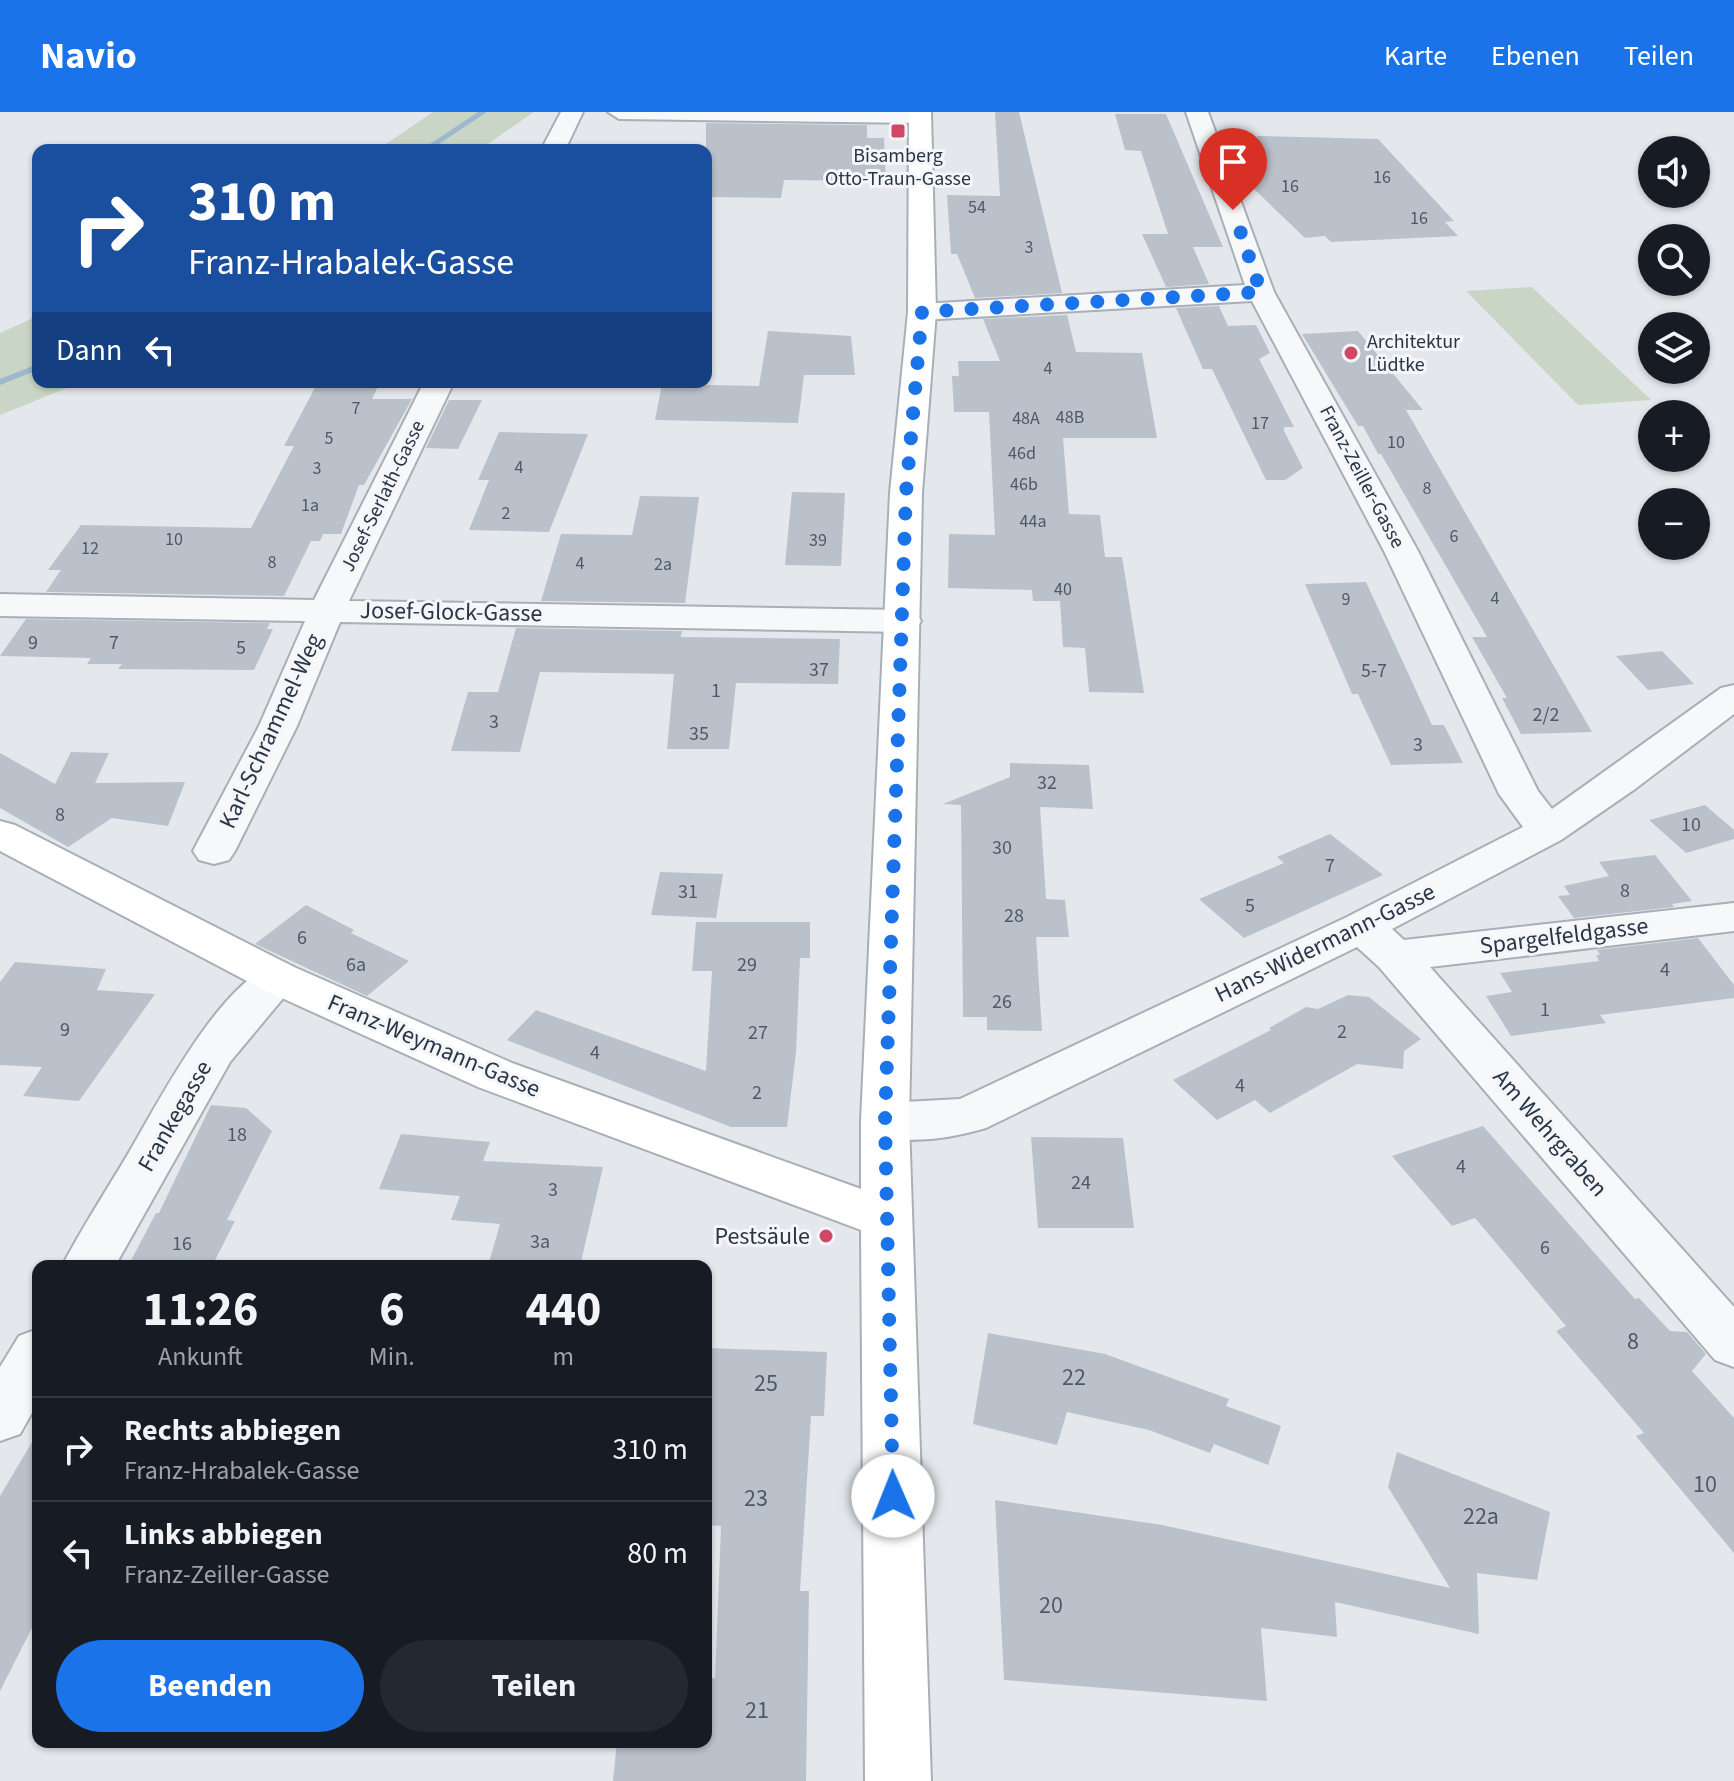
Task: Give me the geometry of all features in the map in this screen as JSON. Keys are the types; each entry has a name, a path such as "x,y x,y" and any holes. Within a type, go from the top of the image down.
{"street":[{"path":"556,144 572,112"},
{"path":"619,112 920,114 922,312 906,493 885,1121 898,1781"},
{"name":"Franz-Zeiller-Gasse","path":"1197,112 1261,292 1401,551 1519,794 1547,831"},
{"path":"922,312 1261,292"},
{"name":"Josef-Serlath-Gasse","path":"327,610 436,388"},
{"name":"Josef-Glock-Gasse","path":"0,605 903,621"},
{"name":"Karl-Schrammel-Weg","path":"214,851 278,726 327,610"},
{"name":"Hans-Widermann-Gasse","path":"885,1121 939,1120 969,1115 1378,941 1621,781 1734,696"},
{"name":"Franz-Weymann-Gasse","path":"0,834 278,978 495,1075 886,1218"},
{"name":"Spargelfeldgasse","path":"1378,941 1734,917"},
{"name":"Am Wehrgraben","path":"1378,941 1734,1344"},
{"name":"Frankegasse","path":"91,1260 213,1051 248,1008 278,978"},
{"path":"0,1417 32,1362"}],"green space":[{"path":"433,112 534,112 488,144 386,144"},
{"path":"1532,287 1651,400 1578,405 1466,291"},
{"path":"32,317 32,388 67,388 0,415 0,333"}],"building":[{"path":"995,112 1019,112 1062,293 975,298 957,254 951,254 947,195 1000,196"},
{"path":"1115,114 1166,114 1223,247 1193,247 1209,284 1166,287 1142,234 1168,234 1141,151 1125,150"},
{"path":"706,123 867,125 867,138 884,138 886,181 784,180 781,198 712,197 712,144 706,144"},
{"path":"1257,136 1378,139 1454,221 1445,222 1458,236 1331,242 1325,236 1305,238 1232,168 1222,141 1259,141"},
{"path":"1219,306 1228,326 1256,325 1270,353 1259,359 1294,427 1284,427 1284,431 1303,468 1285,480 1266,480 1212,369 1203,369 1176,308"},
{"path":"1067,315 1076,352 1142,353 1157,438 1063,438 1069,514 1100,515 1105,557 1122,557 1144,693 1089,692 1085,648 1063,647 1060,601 1033,601 1032,590 948,588 949,534 995,535 989,412 954,412 952,376 959,376 958,361 1000,361 983,319"},
{"path":"768,331 851,336 855,375 804,375 798,423 655,420 661,388 759,386"},
{"path":"1358,331 1423,410 1406,410 1592,732 1521,734 1502,698 1507,698 1472,637 1487,637 1381,454 1378,454 1363,426 1358,426 1302,334"},
{"path":"315,388 377,388 372,399 412,399 364,485 359,485 341,534 323,534 320,541 311,541 284,596 46,592 61,570 48,570 81,525 251,528 294,446 284,446"},
{"path":"449,400 482,400 458,449 426,448"},
{"path":"499,432 588,434 549,532 469,530 489,480 478,480"},
{"path":"792,492 845,493 841,566 785,565"},
{"path":"640,496 699,497 685,603 541,601 561,534 632,535"},
{"path":"1366,582 1432,725 1444,725 1463,763 1391,765 1358,694 1352,694 1305,584"},
{"path":"26,619 270,623 267,629 273,629 254,670 118,669 122,664 87,664 91,658 0,656"},
{"path":"516,628 682,631 681,637 840,639 838,684 736,683 729,749 667,749 674,674 540,672 520,752 451,751 468,692 498,692"},
{"path":"1662,651 1694,684 1648,690 1616,656"},
{"path":"71,752 109,753 95,783 185,782 168,826 112,818 68,847 0,808 0,753 55,784"},
{"path":"1010,763 1089,765 1093,809 1040,807 1046,899 1065,900 1069,937 1036,937 1042,1031 987,1030 987,1017 963,1017 961,805 943,804 1010,777"},
{"path":"1705,805 1734,830 1734,839 1686,853 1649,820"},
{"path":"1330,834 1383,875 1244,938 1199,899 1284,863 1277,857"},
{"path":"1655,855 1692,901 1672,904 1674,907 1574,918 1558,896 1570,895 1564,886 1609,876 1599,862"},
{"path":"660,872 723,874 716,918 651,915"},
{"path":"306,905 354,930 351,933 409,961 367,996 255,944"},
{"path":"696,922 810,922 810,958 800,958 796,1052 787,1127 731,1127 507,1040 536,1010 706,1071 712,971 692,971"},
{"path":"1698,938 1734,985 1734,998 1600,1015 1606,1023 1511,1036 1486,996 1512,992 1500,973 1599,961 1597,950"},
{"path":"15,962 106,969 97,990 155,994 79,1101 23,1096 42,1067 0,1065 0,982"},
{"path":"1348,995 1369,997 1421,1039 1404,1051 1403,1069 1357,1064 1270,1113 1255,1100 1217,1120 1173,1080 1271,1030 1269,1028 1306,1007 1318,1009"},
{"path":"211,1105 246,1108 272,1131 227,1220 235,1221 215,1260 131,1260 156,1213 159,1213"},
{"path":"1483,1126 1635,1299 1639,1298 1670,1331 1687,1332 1706,1354 1692,1371 1734,1418 1734,1553 1636,1436 1644,1433 1556,1331 1566,1326 1475,1218 1452,1226 1392,1156"},
{"path":"401,1134 490,1142 483,1161 603,1167 581,1260 490,1260 500,1224 451,1220 460,1196 379,1189"},
{"path":"1031,1137 1123,1138 1134,1228 1038,1228"},
{"path":"988,1333 1105,1354 1229,1399 1226,1406 1281,1426 1268,1465 1214,1444 1210,1453 1149,1430 1067,1412 1057,1445 973,1424"},
{"path":"712,1348 827,1352 824,1416 811,1416 800,1591 809,1591 806,1781 613,1781 616,1748 712,1748 712,1678 715,1678 721,1526 712,1525"},
{"path":"32,1442 32,1628 0,1691 0,1496"},
{"path":"1397,1452 1550,1512 1537,1580 1477,1573 1479,1634 1335,1602 1337,1637 1261,1628 1267,1701 1004,1680 995,1500 1162,1525 1450,1588 1388,1487"}],"waterway":[{"path":"434,144 483,112"},
{"path":"0,382 32,369"}],"place":[{"name":"Bisamberg Otto-Traun-Gasse","path":"898,131"},
{"name":"Architektur Lüdtke","path":"1351,353"},
{"name":"Pestsäule","path":"826,1236"}],"route":[{"path":"893,1496 885,1121 906,493 922,312 1261,292 1233,210"}]}
